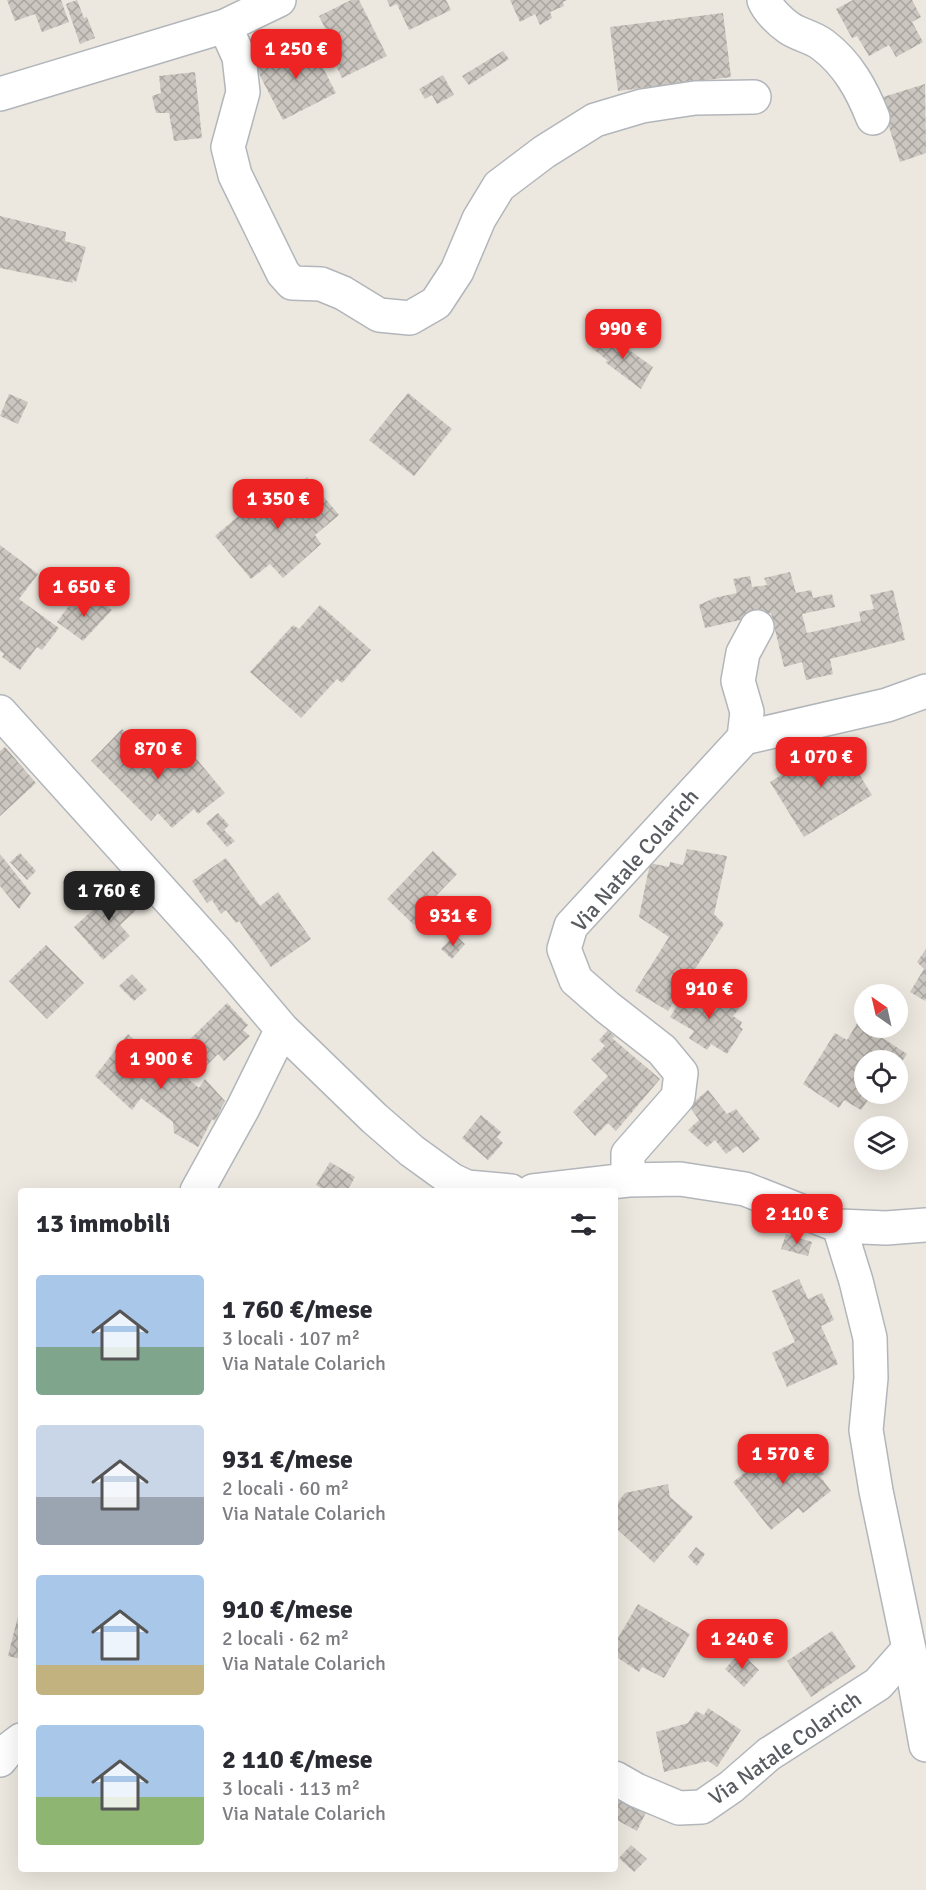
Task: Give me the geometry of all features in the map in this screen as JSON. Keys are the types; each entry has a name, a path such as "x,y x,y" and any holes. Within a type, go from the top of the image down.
{"street":[{"path":"0,94 225,26 279,0"},
{"path":"764,0 766,6 789,28 822,43 843,64 861,89 873,118"},
{"path":"225,26 239,57 243,92 228,147 235,175 283,273 292,283 321,285 343,293 379,315 410,318 436,303 457,271 479,219 499,186 544,152 595,120 642,106 695,98 754,97"},
{"path":"757,627 743,653 738,681 747,712 744,738 887,705 926,691"},
{"path":"0,712 113,836 282,1029 374,1118 412,1151 464,1188"},
{"name":"Via Natale Colarich","path":"628,1180 628,1154 678,1097 681,1073 662,1050 576,980 564,949 571,926 744,738"},
{"path":"199,1188 243,1108 282,1029"},
{"path":"559,1188 628,1180 680,1179 745,1189 839,1226 886,1228 926,1225"},
{"path":"839,1226 870,1338 871,1378 866,1430 926,1745"},
{"name":"Via Natale Colarich","path":"618,1780 679,1808 702,1807 731,1787 769,1754 878,1684 909,1650"},
{"path":"0,1760 18,1742"}],"building":[{"path":"7,0 61,0 69,22 42,32 35,14 15,21"},
{"path":"77,0 95,38 80,44 66,4"},
{"path":"351,0 359,0 387,56 342,78 328,49 334,46 319,16"},
{"path":"387,0 446,0 451,10 409,30 397,4 390,7"},
{"path":"510,0 567,0 563,2 564,6 550,12 552,18 540,25 535,14 520,22"},
{"path":"853,0 912,0 921,17 912,22 923,42 896,57 889,45 869,56 857,36 852,38 836,9"},
{"path":"723,13 731,77 618,91 610,27"},
{"path":"309,41 336,93 283,120 256,68"},
{"path":"503,51 509,59 469,85 462,76"},
{"path":"195,72 202,138 174,141 169,113 156,113 152,96 161,93 159,76"},
{"path":"443,75 454,95 437,104 432,95 425,99 419,89"},
{"path":"925,84 926,153 900,162 880,98"},
{"path":"0,216 66,232 65,241 86,247 76,282 0,268"},
{"path":"604,332 653,367 641,389 605,362 608,361 592,348"},
{"path":"408,393 452,429 414,476 369,440"},
{"path":"9,394 28,402 18,424 0,416"},
{"path":"307,477 339,515 315,535 321,544 283,578 270,564 251,579 215,536 273,486 284,496"},
{"path":"0,545 38,574 19,599 59,628 42,650 37,647 20,670 2,657 4,654 0,651"},
{"path":"790,572 796,593 811,590 813,598 832,594 835,607 802,614 807,633 861,621 859,612 874,609 870,595 893,590 905,640 830,659 833,674 806,680 802,662 784,667 771,613 705,628 699,605 714,598 737,593 733,579 750,576 752,587 767,585 764,578"},
{"path":"95,597 112,610 83,641 57,622 71,603 83,612"},
{"path":"320,605 371,650 342,683 337,679 301,718 250,672 293,625 299,629"},
{"path":"122,729 160,766 184,744 225,793 198,814 194,809 172,828 158,813 151,821 91,761"},
{"path":"838,740 872,795 804,837 770,782"},
{"path":"5,747 36,783 0,816 0,751"},
{"path":"218,813 229,825 224,830 235,841 227,847 206,823"},
{"path":"687,849 727,856 714,914 724,924 668,1011 635,991 669,937 639,917 650,863 669,867 670,862 683,865"},
{"path":"433,851 457,874 433,899 436,902 414,925 387,899"},
{"path":"20,853 36,871 27,880 10,862"},
{"path":"0,854 31,893 19,909 0,886"},
{"path":"226,858 260,906 278,892 311,939 271,967 239,921 236,923 226,910 221,914 212,900 207,903 192,881"},
{"path":"123,883 143,904 120,925 130,936 103,960 74,927"},
{"path":"455,935 465,944 452,959 441,949"},
{"path":"46,945 84,983 47,1019 9,981"},
{"path":"926,949 925,1001 910,992 924,969 917,962"},
{"path":"132,974 147,990 134,1001 119,986"},
{"path":"705,987 739,1009 733,1016 742,1022 740,1027 743,1029 727,1054 711,1044 707,1050 689,1038 694,1031 670,1017 686,992 697,999"},
{"path":"227,1003 248,1025 243,1030 250,1036 224,1061 218,1054 202,1070 181,1048"},
{"path":"854,1029 854,1038 882,1038 901,1050 854,1050 854,1104 865,1104 861,1110 844,1100 839,1108 803,1084 835,1033 847,1040"},
{"path":"608,1030 615,1037 612,1038 660,1079 616,1131 608,1123 595,1136 573,1112 608,1076 591,1059 605,1046 599,1040"},
{"path":"128,1034 166,1067 169,1063 199,1088 205,1079 225,1101 215,1121 212,1119 198,1147 174,1133 173,1122 141,1098 132,1110 95,1076"},
{"path":"708,1090 727,1114 736,1109 760,1139 743,1153 737,1146 726,1154 715,1140 707,1147 688,1130 699,1120 689,1106"},
{"path":"481,1115 501,1132 497,1137 503,1143 488,1160 462,1138"},
{"path":"330,1162 355,1177 349,1188 321,1188 316,1185"},
{"path":"786,1234 812,1242 808,1256 781,1249"},
{"path":"799,1279 808,1299 822,1293 834,1320 821,1326 838,1364 787,1387 772,1353 795,1342 772,1291"},
{"path":"796,1439 824,1474 820,1476 831,1491 803,1513 798,1508 771,1530 733,1482 759,1461 762,1465"},
{"path":"668,1484 670,1497 693,1517 654,1563 618,1530 618,1502 625,1493"},
{"path":"696,1547 705,1554 697,1566 688,1557"},
{"path":"638,1604 690,1634 664,1678 642,1667 639,1672 618,1658 618,1638"},
{"path":"18,1616 18,1658 8,1656"},
{"path":"832,1631 856,1667 811,1697 787,1661"},
{"path":"740,1652 759,1670 744,1687 725,1669"},
{"path":"708,1708 741,1730 717,1767 708,1761 664,1772 656,1732 688,1723 696,1711 704,1715"},
{"path":"618,1791 648,1808 637,1831 618,1821"},
{"path":"631,1845 647,1859 634,1872 619,1858"}]}
